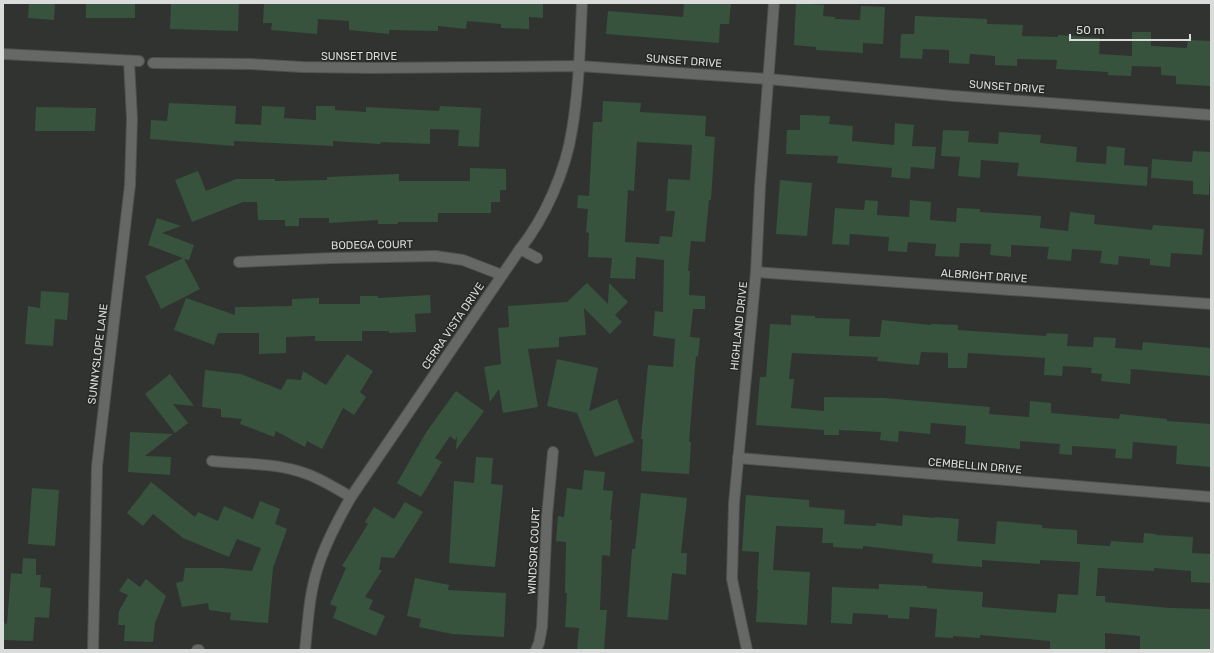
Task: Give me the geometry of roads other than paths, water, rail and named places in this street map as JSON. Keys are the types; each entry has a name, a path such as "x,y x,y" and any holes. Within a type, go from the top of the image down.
{"street":[{"name":"CERRA VISTA DRIVE","path":"304,650 310,602 318,567 339,518 351,497 528,239 548,205 561,175 572,132 582,3"},
{"name":"HIGHLAND DRIVE","path":"747,650 732,579 734,503 756,272 760,187 774,3"},
{"name":"SUNNYSLOPE LANE","path":"3,54 134,61 130,185 97,466 92,650"},
{"name":"SUNSET DRIVE","path":"153,63 250,64 302,67 372,68 578,66 768,79 954,96 1211,115"},
{"path":"520,249 537,258"},
{"name":"BODEGA COURT","path":"239,262 435,256 463,260 502,275"},
{"name":"ALBRIGHT DRIVE","path":"756,272 1211,304"},
{"name":"WINDSOR COURT","path":"536,650 542,627 547,516 553,452"},
{"name":"CEMBELLIN DRIVE","path":"738,458 1211,497"},
{"path":"212,461 283,467 300,471 351,497"}]}
